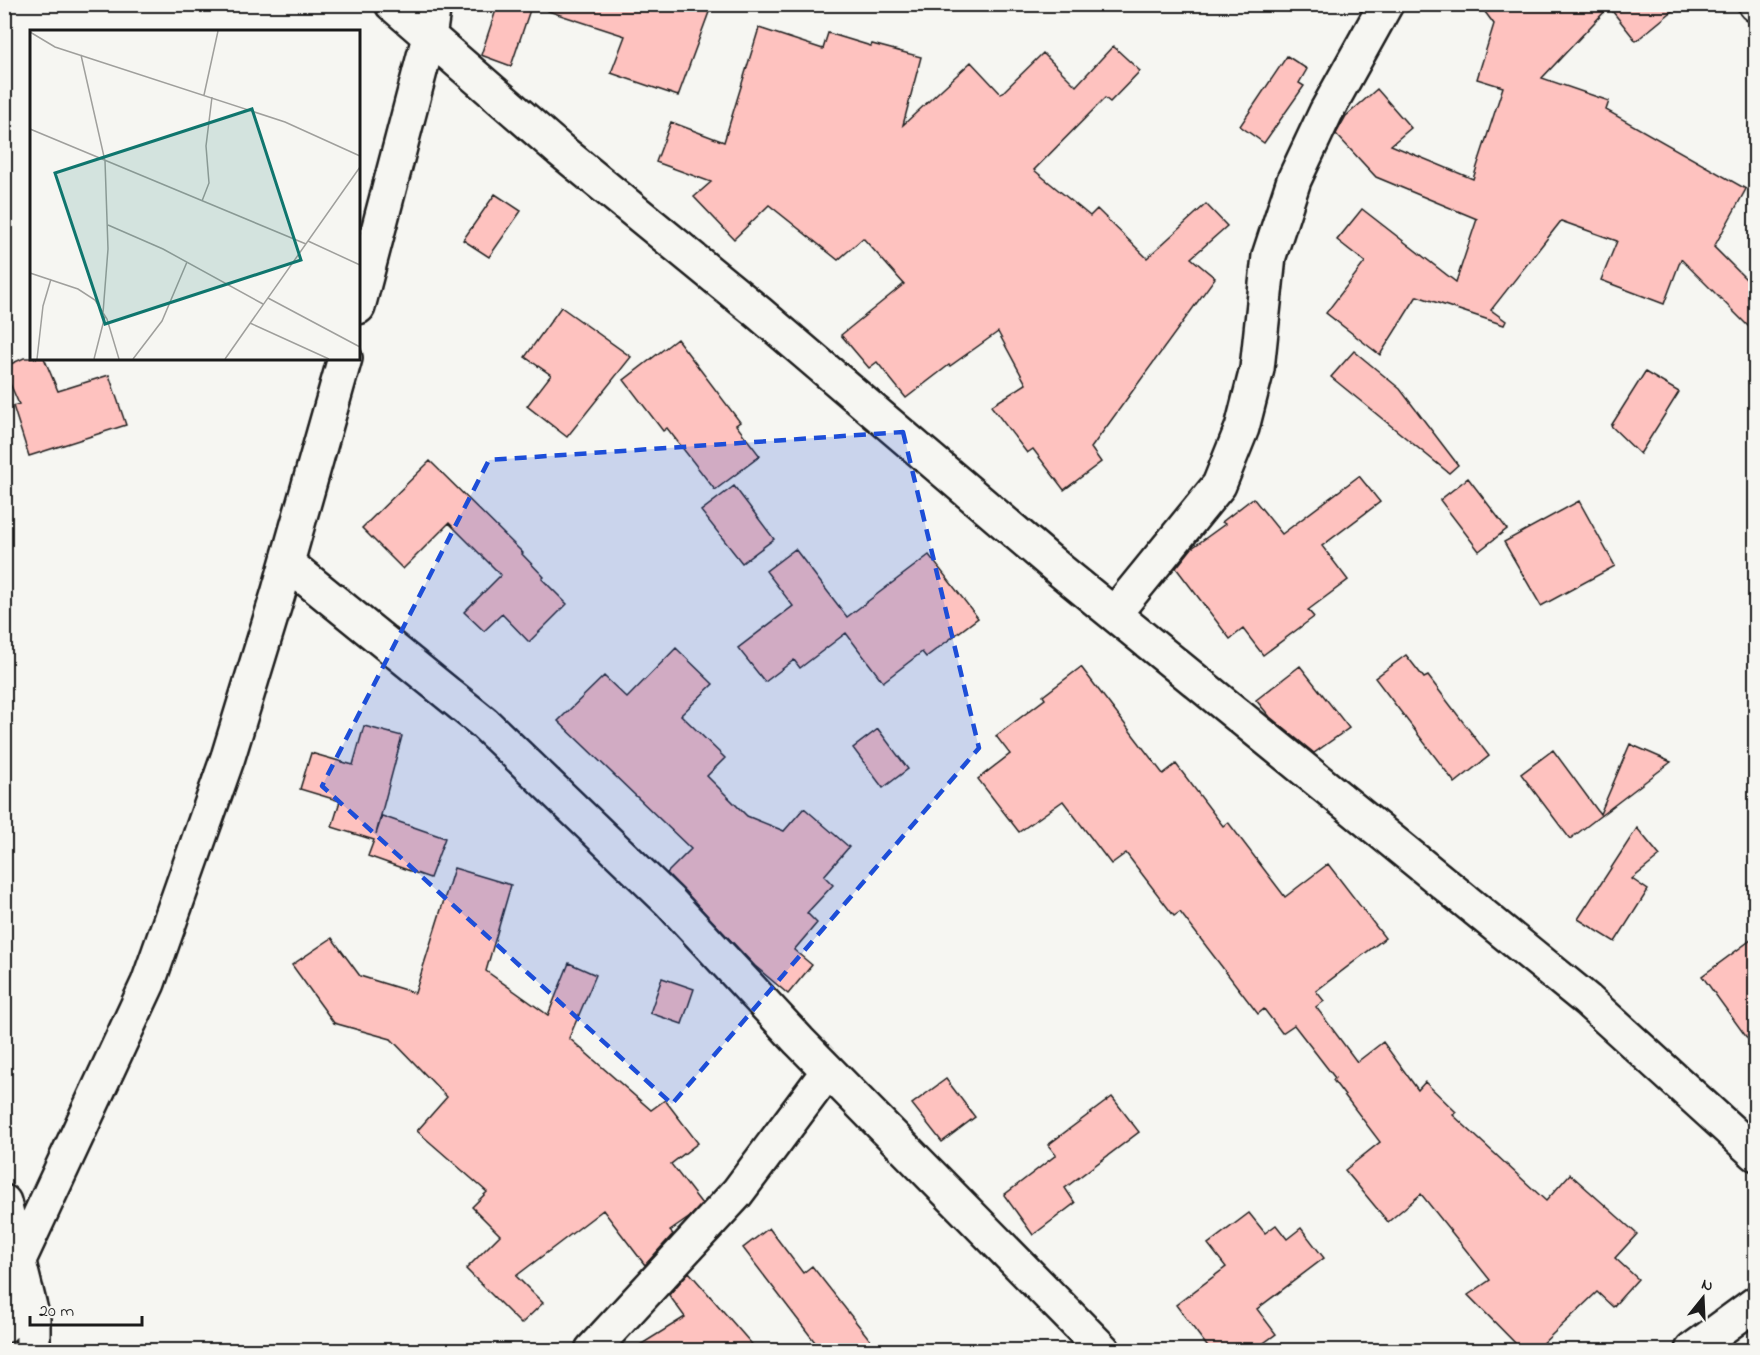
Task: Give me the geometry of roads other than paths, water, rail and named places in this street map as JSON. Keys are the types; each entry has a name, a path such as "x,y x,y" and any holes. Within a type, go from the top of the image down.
{"street":[{"path":"392,4 560,150 759,313 1061,571 1587,1000 1755,1155"},
{"path":"360,299 429,37 434,4"},
{"path":"1114,614 1220,485 1242,428 1257,369 1269,256 1294,180 1326,112 1386,4"},
{"path":"4,1326 22,1275 148,982 228,757 287,563 344,360"},
{"path":"287,563 483,723 669,901 828,1071 1103,1350"},
{"path":"592,1350 737,1193 828,1071"},
{"path":"4,1202 33,1319 33,1350"},
{"path":"1692,1350 1755,1303"}]}
